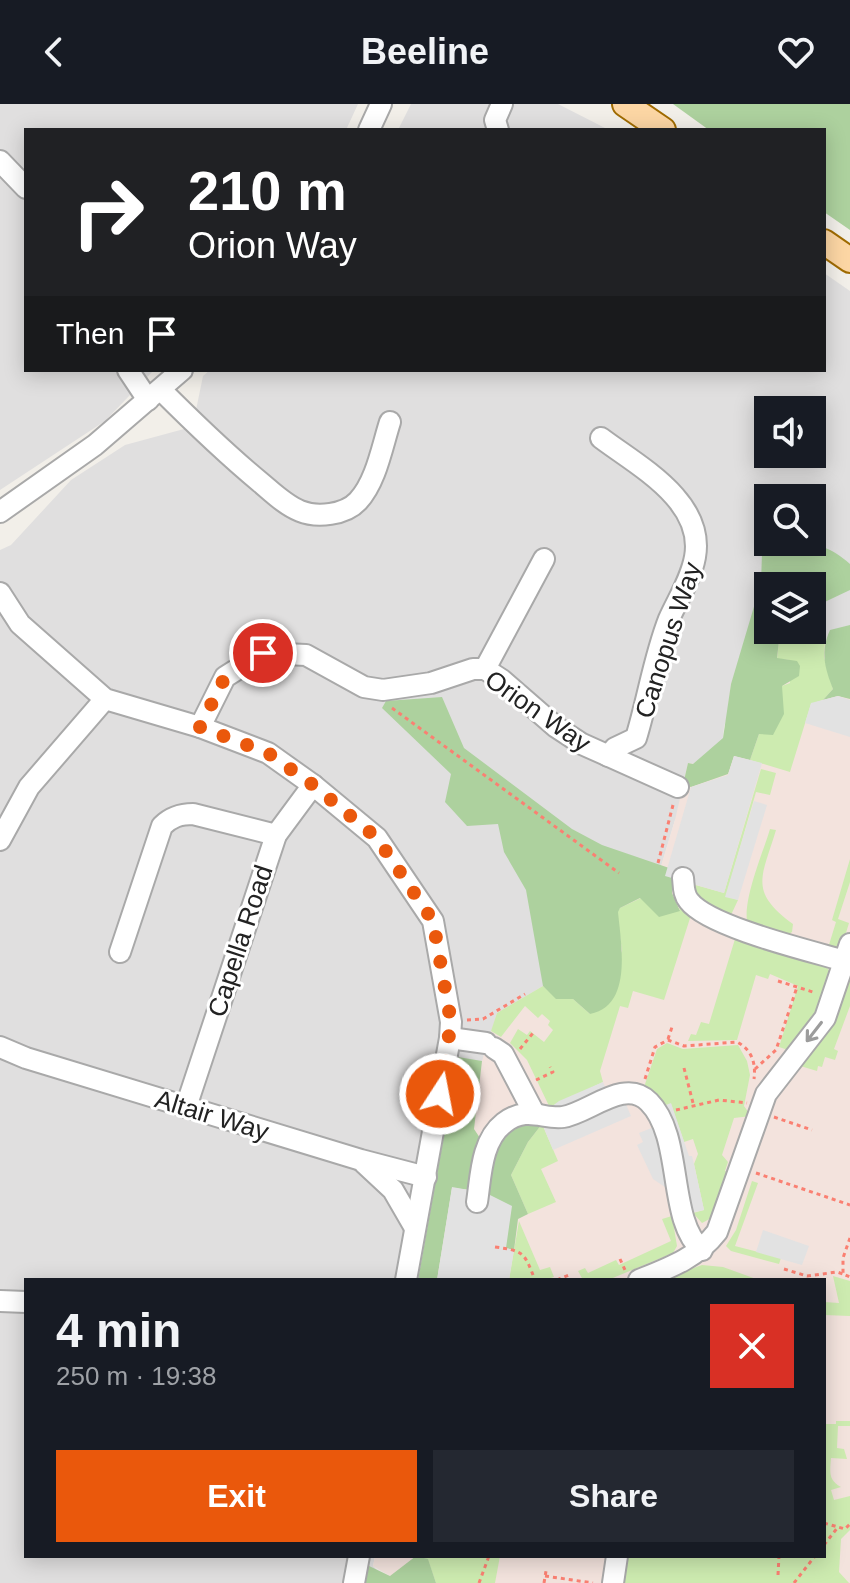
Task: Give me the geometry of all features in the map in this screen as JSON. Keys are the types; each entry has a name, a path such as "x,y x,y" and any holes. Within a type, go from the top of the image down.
{"main road":[{"path":"625,104 660,128"},
{"path":"826,243 850,260"}],"street":[{"path":"370,128 381,104"},
{"path":"497,128 495,120 502,104"},
{"path":"0,161 24,186"},
{"path":"130,372 282,500 299,511 315,515 346,509 355,504 370,482 390,422"},
{"path":"2,506 95,445 180,372"},
{"name":"Canopus Way","path":"601,438 677,499 687,512 695,537 695,560 669,620 636,738 645,773"},
{"path":"485,669 544,559"},
{"path":"0,593 20,624 105,699 200,727 268,753 313,785 377,838 433,921 451,1030 406,1278"},
{"name":"Orion Way","path":"200,727 225,677 263,653 306,655 364,687 383,690 431,683 473,669 485,669 556,727 595,751 678,787"},
{"path":"0,840 21,798 105,699"},
{"name":"Canopus Way","path":"608,756 615,748 636,738"},
{"name":"Capella Road","path":"186,1107 276,835 313,785"},
{"path":"120,952 162,826 168,820 193,814 276,835"},
{"path":"644,1278 679,1264 702,1250 722,1223 766,1094 819,1026 847,953 735,928 690,902 685,894 683,878"},
{"path":"451,1030 503,1054 534,1113"},
{"name":"Altair Way","path":"0,1047 26,1058 186,1107 426,1177"},
{"path":"477,1202 485,1153 490,1140 505,1122 534,1113 562,1117 620,1095 639,1095 649,1101 659,1116 672,1158 687,1231 702,1250"},
{"path":"361,1160 393,1190 415,1228"},
{"path":"0,1301 24,1302"},
{"path":"354,1583 359,1558"},
{"path":"613,1583 617,1558"}],"path":[{"path":"390,706 619,873"},
{"path":"658,863 678,787"},
{"path":"778,981 832,998"},
{"path":"755,1069 776,1050 797,987"},
{"path":"451,1030 483,1019 525,994"},
{"path":"639,1095 655,1047 668,1040 672,1027"},
{"path":"668,1040 684,1046 731,1042"},
{"path":"521,1087 553,1072 550,1067"},
{"path":"684,1068 693,1105"},
{"path":"659,1116 719,1100 741,1102"},
{"path":"741,1168 850,1205"},
{"path":"843,1274 843,1258 850,1238"},
{"path":"495,1247 517,1250 525,1255 534,1278"},
{"path":"784,1269 807,1276 837,1272 850,1277"},
{"path":"562,1278 569,1275"},
{"path":"826,1524 845,1529 850,1524"},
{"path":"826,1542 838,1527"},
{"path":"479,1583 488,1558"},
{"path":"778,1575 779,1558"},
{"path":"794,1583 813,1558"},
{"path":"544,1583 545,1573 593,1583"}],"shaded area":[{"path":"0,104 358,104 347,128 24,128 24,372 152,372 105,421 0,490"},
{"path":"411,104 558,104 605,128 399,128"},
{"path":"826,274 850,291 850,670 826,643 826,572 754,572 754,631 724,727 720,769 675,820 661,867 427,1278 24,1278 24,1558 375,1558 373,1566 389,1583 0,1583 0,550 11,545 71,480 125,445 184,429 196,410 203,376 208,372 826,372"},
{"path":"754,641 754,644 826,643 850,670 850,1583 389,1583 390,1576 373,1566 375,1558 826,1558 826,1278 426,1278 442,1188 497,1013 601,952 580,909 661,866 688,763 720,768 731,684 743,649"},
{"path":"838,696 850,700 850,737 805,723 811,703"},
{"path":"734,756 762,763 724,893 665,876 691,787 728,775"},
{"path":"754,801 767,805 738,900 725,897"},
{"path":"603,1082 607,1091 619,1088 631,1116 553,1150 539,1116 559,1101"},
{"path":"671,1103 689,1156 692,1156 704,1210 676,1216 671,1191 653,1179 637,1145 643,1142 639,1133 654,1127 648,1112"},
{"path":"452,1187 486,1193 512,1206 506,1248 514,1250 509,1278 437,1278"},
{"path":"763,1230 809,1246 802,1265 756,1252"}],"green space":[{"path":"673,104 850,104 850,230 826,213 826,128 706,128"},
{"path":"826,548 850,564 850,590 826,601 826,572 761,572 762,556 826,556"},
{"path":"754,607 754,644 779,644 777,658 797,661 800,666 799,676 782,686 784,714 773,735 759,734 750,760 734,756 728,774 691,787 683,785 688,763 693,764 723,738 731,684"},
{"path":"850,625 850,699 838,696 823,700 833,689 825,660 830,630"},
{"path":"779,644 825,644 824,657 833,689 823,700 811,704 790,772 750,760 782,686 790,683 790,660 777,659"},
{"path":"442,697 464,748 572,829 602,845 675,870 672,893 680,911 659,917 640,898 620,908 622,956 619,987 604,1009 590,1014 573,999 556,999 543,986 526,890 504,852 498,824 467,826 445,802 451,774 382,708 386,701"},
{"path":"761,769 776,773 770,795 756,792 726,896 738,900 731,915 694,900 692,884 724,893"},
{"path":"770,829 776,830 762,882 769,902 793,924 792,932 786,936 748,926 750,892"},
{"path":"850,859 850,882 838,919 849,923 842,946 828,948 836,922 832,920"},
{"path":"641,898 680,910 678,904 691,915 664,1000 633,991 628,1008 620,1006 600,1071 603,1082 550,1108 527,1060 510,1043 518,1029 527,1035 530,1031 544,1042 553,1030 548,1025 550,1021 542,1014 538,1018 525,1006 501,1037 491,1031 497,1013 543,986 556,998 573,999 590,1014 622,951 617,912"},
{"path":"735,939 825,965 831,973 816,1015 788,1050 779,1047 798,986 770,974 768,979 756,975 737,1040 688,1041 691,1034 696,1035 701,1022 709,1024"},
{"path":"850,974 850,1006 834,1049 838,1051 835,1060 825,1057 817,1071 797,1065 830,1024"},
{"path":"667,1043 683,1049 738,1045 747,1061 750,1075 744,1106 751,1116 734,1118 722,1155 728,1162 725,1171 733,1174 719,1209 702,1223 693,1213 704,1210 694,1164 698,1154 693,1139 684,1142 671,1104 661,1107 643,1090 657,1049"},
{"path":"458,1057 482,1061 474,1129 480,1138 470,1190 452,1188 437,1278 418,1278"},
{"path":"514,1123 542,1124 528,1142 511,1175 528,1214 518,1219 514,1250 505,1248 486,1193 497,1143"},
{"path":"542,1124 558,1161 541,1169 556,1202 528,1214 511,1175 528,1142"},
{"path":"752,1181 758,1183 735,1246 781,1258 779,1264 731,1251 726,1246 736,1230"},
{"path":"672,1216 677,1246 673,1253 613,1278 582,1278 578,1271 585,1268 588,1273 616,1260 619,1265 671,1241 662,1219"},
{"path":"519,1221 540,1270 550,1267 554,1277 509,1278"},
{"path":"702,1265 723,1267 753,1278 666,1278"},
{"path":"833,1276 850,1281 850,1316 826,1315 826,1302 839,1303"},
{"path":"836,1421 850,1421 850,1426 838,1426 837,1448 844,1449 847,1459 831,1458 830,1467 832,1478 841,1487 831,1490 834,1500 850,1496 850,1530 841,1539 839,1572 849,1583 622,1583 626,1558 826,1558 826,1424 836,1424"},
{"path":"413,1558 424,1558 428,1559 436,1583 364,1583 367,1565 390,1576"},
{"path":"424,1558 500,1558 495,1583 436,1583 428,1560"}],"route":[{"path":"263,653 225,677 200,727 268,753 313,785 377,838 433,921 451,1022 440,1094"}]}
